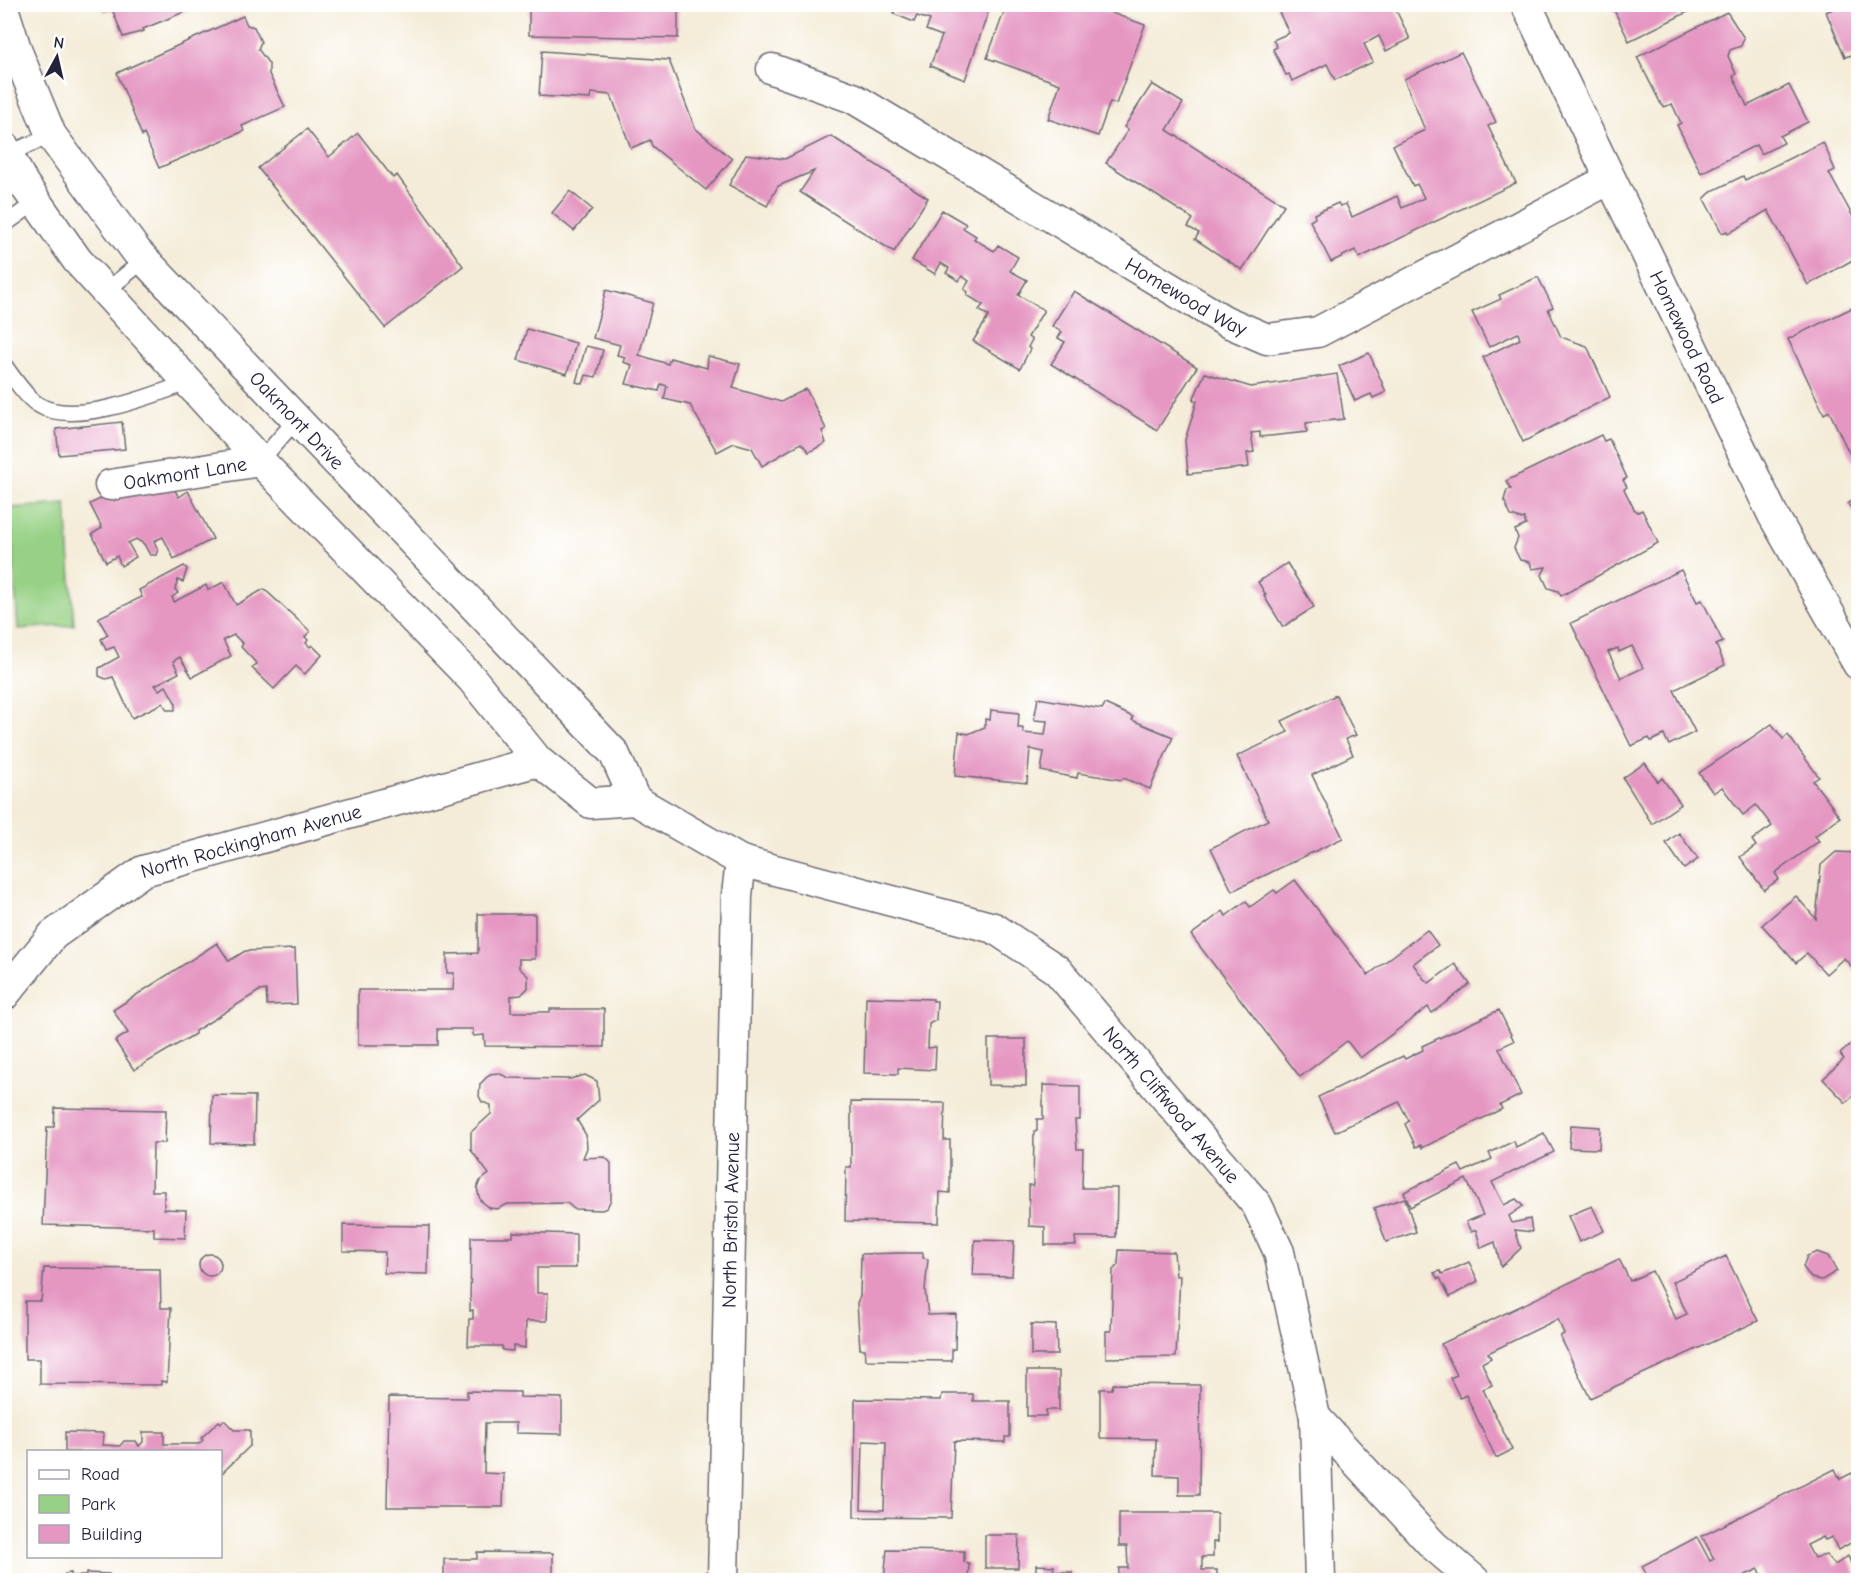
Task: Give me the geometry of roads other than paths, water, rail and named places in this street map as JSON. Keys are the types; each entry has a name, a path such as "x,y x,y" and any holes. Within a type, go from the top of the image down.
{"street":[{"name":"Homewood Road","path":"1526,4 1773,515 1858,664"},
{"name":"Oakmont Drive","path":"4,11 17,52 51,135 144,260 615,753 634,800"},
{"name":"Homewood Way","path":"772,69 853,98 1225,321 1267,339 1318,332 1610,179"},
{"path":"6,151 36,202 77,260 260,461 471,679 538,761 591,803 634,800 741,861"},
{"name":"Oakmont Lane","path":"110,485 260,461"},
{"name":"North Rockingham Avenue","path":"4,995 53,935 143,871 538,761"},
{"name":"North Cliffwood Avenue","path":"741,861 994,928 1057,970 1257,1205 1279,1252 1315,1417 1320,1581"},
{"name":"North Bristol Avenue","path":"723,1581 737,895 741,861"},
{"path":"1315,1417 1433,1545 1474,1581"}],"lane":[{"path":"6,151 51,135"},
{"path":"4,225 36,202"},
{"path":"106,291 144,260"},
{"path":"4,365 36,404 50,410 74,412 136,402 189,382"},
{"path":"260,461 296,420"}]}
